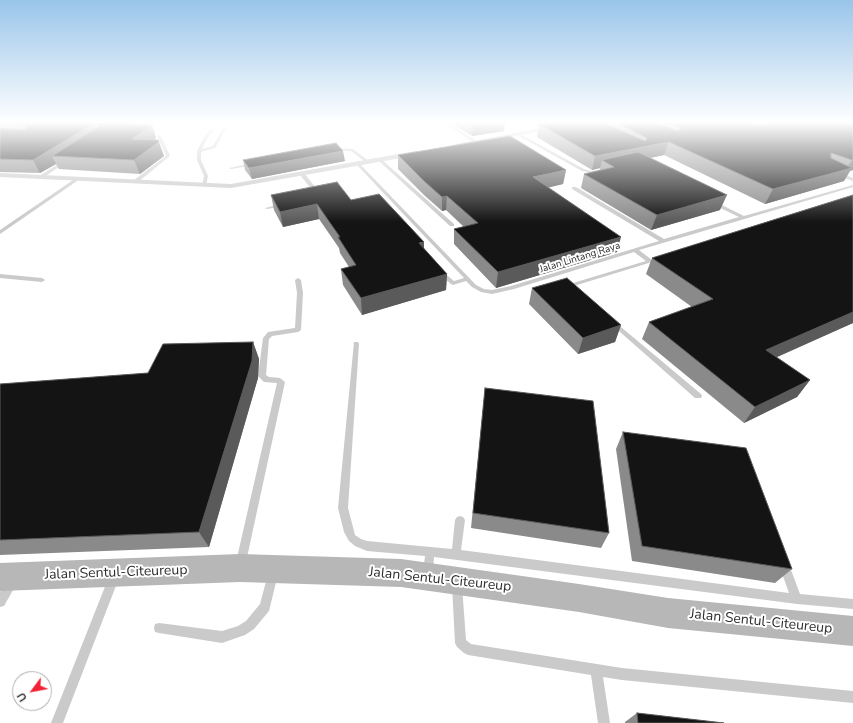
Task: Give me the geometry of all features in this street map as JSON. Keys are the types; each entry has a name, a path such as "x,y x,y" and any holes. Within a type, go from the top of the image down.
{"street":[{"path":"0,175 204,185 240,185 408,155"},
{"name":"Jalan Sentul-Citeureup","path":"8,576 240,568 401,573 429,564 456,567 668,613 853,631"}],"lane":[{"path":"136,181 168,156 167,155"},
{"path":"199,155 199,160 206,176 204,185"},
{"path":"358,155 368,162"},
{"path":"556,155 587,172 609,169"},
{"path":"41,177 68,160"},
{"path":"380,160 452,225"},
{"path":"231,168 262,162"},
{"name":"Jalan Lintang Raya","path":"358,164 474,286 483,291 502,291 663,241 853,186"},
{"path":"832,172 853,180"},
{"path":"302,174 320,197"},
{"path":"0,232 78,178"},
{"path":"574,188 663,241"},
{"path":"313,198 326,196"},
{"path":"709,200 744,218"},
{"path":"267,208 290,203"},
{"path":"580,295 572,286 650,261 635,250"},
{"path":"435,268 453,283 468,279"},
{"path":"0,276 42,280"},
{"path":"240,568 281,382 277,380 267,380 262,376 266,338 273,334 298,330 300,308 298,280"},
{"path":"609,320 698,396"},
{"path":"356,344 343,508 349,532 352,538 358,543 429,564"},
{"path":"460,520 456,567 461,640 465,648 622,674 853,697"},
{"path":"778,552 797,599"},
{"path":"456,567 853,604"},
{"path":"159,628 222,637 241,631 250,625 265,607 274,568"},
{"path":"57,723 116,573"},
{"path":"0,602 8,576"},
{"path":"596,670 604,723"}],"building":[{"path":"0,155 42,155 33,160 0,159"},
{"path":"54,155 141,155 134,160 52,156"},
{"path":"272,155 322,155 249,168 243,160"},
{"path":"398,155 541,155 566,170 533,177 621,237 498,272 454,229 478,223 447,196 442,197"},
{"path":"626,155 644,155 727,195 657,215 584,174 614,167 602,160"},
{"path":"697,155 831,155 831,158 852,168 773,189"},
{"path":"836,155 853,155 852,160"},
{"path":"337,182 351,200 379,194 424,242 419,243 447,274 361,298 341,269 356,265 338,237 340,237 317,204 280,212 271,195"},
{"path":"853,195 853,312 766,350 810,380 755,407 649,322 713,299 652,258"},
{"path":"567,278 621,325 583,338 532,288"},
{"path":"253,342 252,361 199,532 0,540 0,384 148,373 163,344"},
{"path":"485,388 593,401 609,533 473,513"},
{"path":"623,432 746,448 792,569 642,546"},
{"path":"637,713 724,723 638,723"}]}
